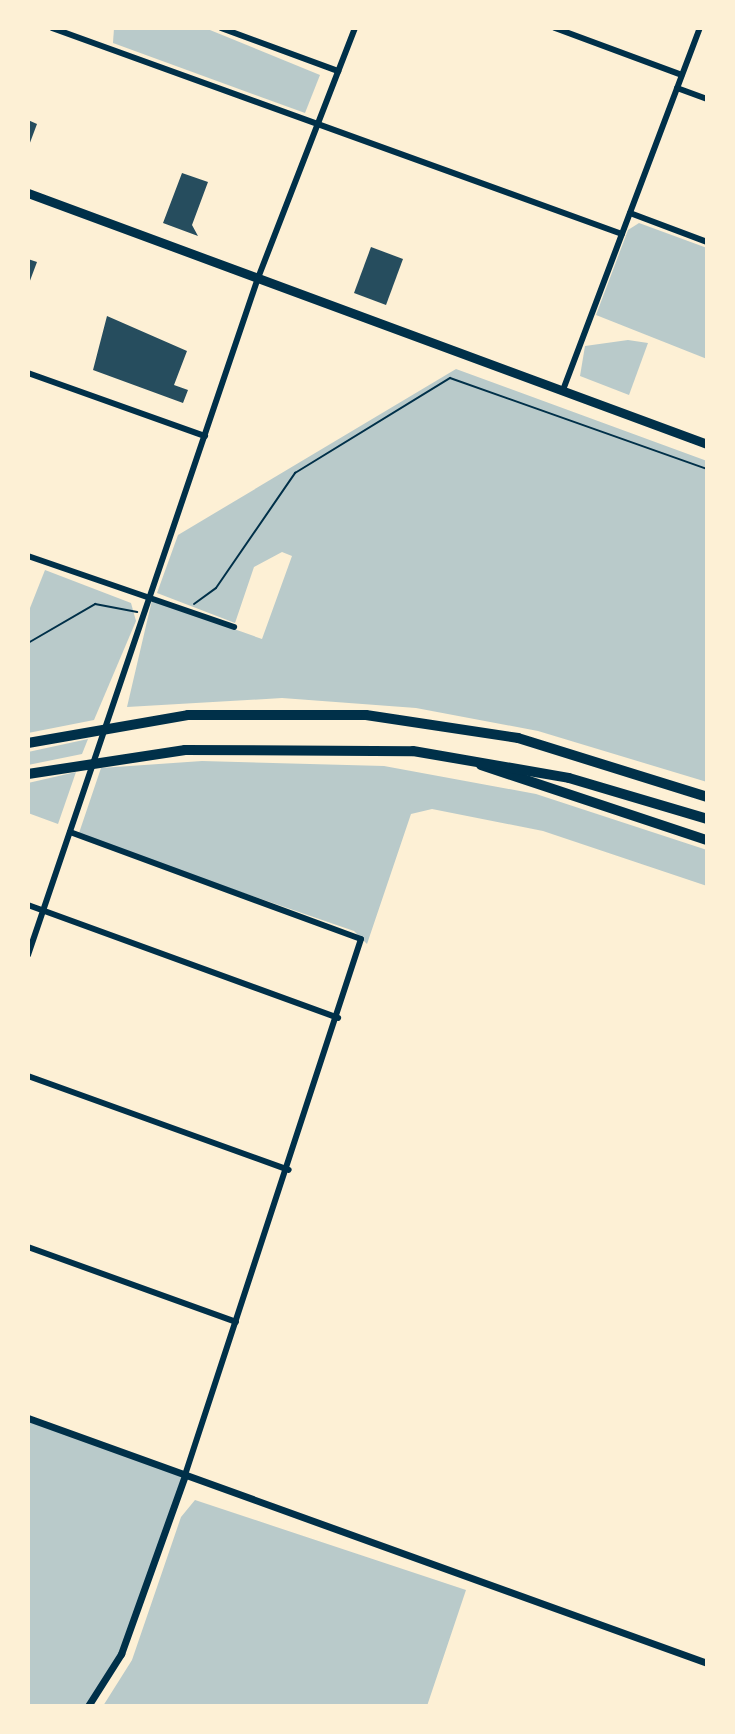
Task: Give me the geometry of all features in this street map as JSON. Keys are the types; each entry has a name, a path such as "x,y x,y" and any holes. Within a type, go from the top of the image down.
{"highway":[{"path":"28,743 138,721 244,711 415,720 558,749 707,797"},
{"path":"28,774 128,755 311,746 456,756 569,778 707,819"},
{"path":"456,756 707,840"}],"main road":[{"path":"28,193 707,444"}],"street":[{"path":"52,28 622,234"},
{"path":"221,28 338,71"},
{"path":"28,955 258,278 355,28"},
{"path":"555,28 682,75"},
{"path":"563,390 700,28"},
{"path":"677,88 707,99"},
{"path":"630,213 707,242"},
{"path":"28,373 205,436"},
{"path":"28,556 234,627"},
{"path":"70,832 361,939 289,1170 185,1475 121,1654 88,1706"},
{"path":"28,905 338,1018"},
{"path":"28,1076 289,1170"},
{"path":"28,1247 236,1322"},
{"path":"28,1418 707,1663"}],"path":[{"path":"179,609 210,594 295,473 450,378 479,383 707,469"},
{"path":"28,643 95,604 135,612"}],"shaded area":[{"path":"114,28 205,28 320,75 305,113 113,43"},
{"path":"639,223 707,248 707,359 596,315 628,230"},
{"path":"628,340 648,343 629,395 580,376 585,346"},
{"path":"456,369 707,461 707,782 538,731 416,708 282,698 127,707 152,600 262,639 292,556 282,552 254,567 235,623 157,593 178,535"},
{"path":"45,570 131,603 136,621 94,720 28,733 28,613"},
{"path":"88,739 82,754 28,765 28,752"},
{"path":"202,761 384,766 536,794 707,850 707,886 543,831 432,809 411,814 367,944 354,931 78,836 101,768"},
{"path":"76,772 58,824 28,813 28,783"},
{"path":"28,1418 185,1475 121,1654 88,1706 28,1706"},
{"path":"195,1500 466,1590 427,1706 103,1706 132,1660 181,1517"}],"building":[{"path":"28,120 37,124 28,148"},
{"path":"182,173 208,182 192,225 198,236 163,223"},
{"path":"371,247 403,259 386,305 354,293"},
{"path":"28,259 37,262 28,286"},
{"path":"107,316 187,351 174,385 188,390 183,403 93,370"}]}
